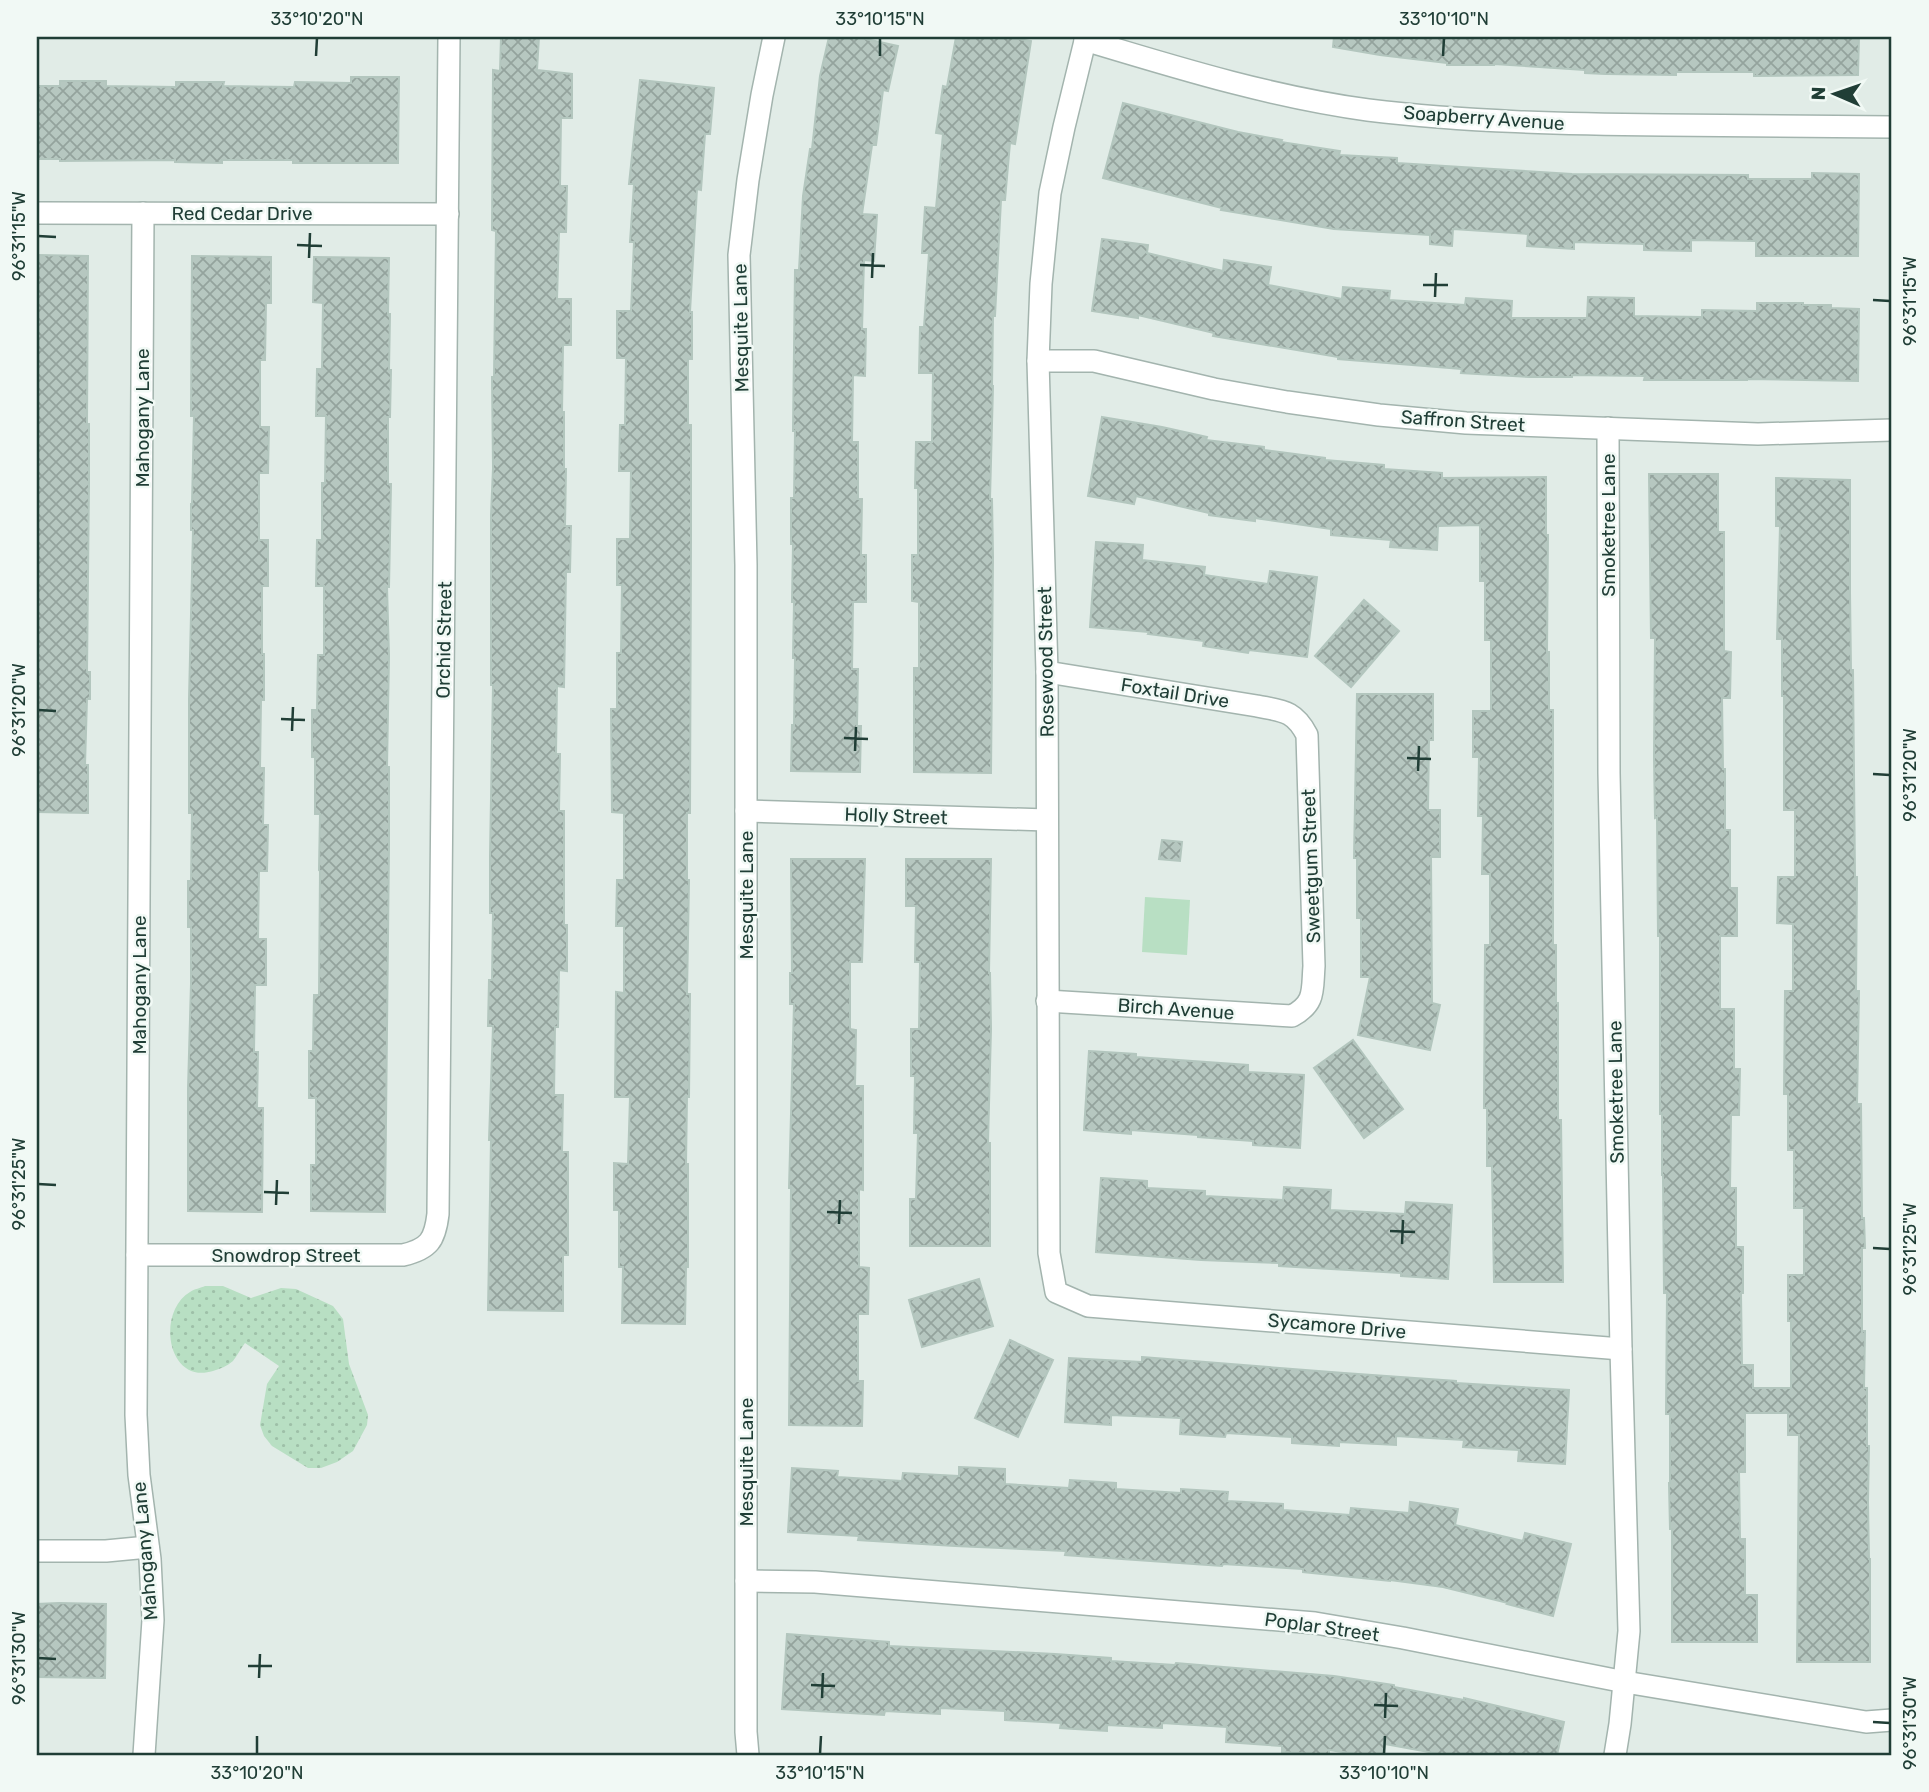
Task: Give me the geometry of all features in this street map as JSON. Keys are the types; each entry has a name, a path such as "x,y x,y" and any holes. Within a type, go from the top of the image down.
{"street":[{"name":"Orchid Street","path":"430,1242 436,1230 438,1214 449,37"},
{"name":"Mesquite Lane","path":"748,1755 746,565 739,256 748,180 774,37"},
{"name":"Soapberry Avenue","path":"1086,38 1204,75 1296,97 1367,110 1536,124 1892,127"},
{"name":"Rosewood Street","path":"1056,1292 1049,1253 1047,672 1038,361 1041,284 1050,193 1086,38"},
{"name":"Red Cedar Drive","path":"37,213 448,214"},
{"name":"Mahogany Lane","path":"143,213 136,1415 153,1620 144,1755"},
{"name":"Saffron Street","path":"1038,361 1094,361 1214,389 1287,402 1379,415 1466,423 1758,434 1892,430"},
{"name":"Smoketree Lane","path":"1608,428 1609,787 1629,1631 1615,1755"},
{"name":"Foxtail Drive","path":"1047,672 1257,706 1287,712 1300,720"},
{"name":"Sweetgum Street","path":"1300,720 1307,735 1314,966 1310,1001 1303,1010"},
{"name":"Holly Street","path":"746,811 1047,820"},
{"name":"Birch Avenue","path":"1047,1001 1292,1016 1303,1010"},
{"name":"Snowdrop Street","path":"137,1255 402,1255 419,1251 430,1242"},
{"name":"Sycamore Drive","path":"1056,1292 1088,1306 1621,1349"},
{"path":"37,1551 106,1552 148,1547"},
{"name":"Poplar Street","path":"746,1581 815,1582 1315,1623 1625,1682 1866,1722 1892,1720"}],"green space":[{"path":"1145,897 1190,900 1187,955 1142,952"},
{"path":"205,1286 223,1286 251,1298 281,1288 296,1289 333,1306 343,1319 349,1364 368,1415 367,1425 353,1451 337,1462 321,1468 308,1468 272,1446 260,1425 267,1384 279,1366 245,1343 233,1361 221,1368 197,1372 185,1367 172,1344 170,1329 173,1315 179,1302 190,1292"}],"building":[{"path":"501,37 539,37 537,70 572,74 572,118 561,118 560,186 567,186 566,232 559,232 557,299 571,299 571,345 563,345 562,412 566,469 565,526 571,526 570,572 566,572 564,687 557,686 556,754 560,754 559,811 564,811 564,925 567,925 567,971 559,970 554,1095 563,1095 562,1152 568,1152 568,1255 563,1255 563,1311 488,1310 493,1026 488,1026 493,913 490,913 493,685 491,515 496,231 492,230 493,70 500,71"},
{"path":"829,37 857,37 898,46 888,91 883,90 876,145 872,145 862,214 877,215 874,261 864,260 862,329 866,329 865,376 853,375 852,442 858,442 858,499 862,499 861,555 866,555 866,602 853,602 852,669 858,669 857,726 861,726 860,772 791,771 795,658 791,498 794,498 795,270 799,270 803,196 812,149 820,76"},
{"path":"956,37 1008,37 1031,41 1015,144 1010,143 1005,200 1001,200 993,316 990,499 993,556 991,773 914,772 914,668 919,668 919,602 912,601 912,555 918,555 916,442 932,442 933,373 919,373 920,327 924,327 929,253 922,253 925,207 936,208 943,134 936,133 943,86 947,87"},
{"path":"1334,37 1859,37 1858,75 1754,76 1754,72 1606,74 1585,73 1585,70 1494,64 1447,65 1333,47"},
{"path":"351,77 399,77 398,163 37,159 37,86 60,86 60,81 106,81 106,86 176,87 176,82 224,82 223,86 294,87 295,82 351,83"},
{"path":"640,80 714,88 710,134 705,134 701,190 697,189 690,312 692,359 688,359 691,539 687,994 690,994 686,1164 688,1267 685,1324 622,1323 623,1267 619,1267 619,1210 614,1210 614,1163 628,1164 630,1097 615,1097 616,992 624,993 624,926 616,926 617,880 624,880 624,813 612,812 611,709 617,709 617,653 621,653 622,585 617,585 617,539 630,539 631,471 619,471 620,425 625,425 626,358 617,358 617,311 631,311 634,242 630,242 634,184 629,184"},
{"path":"1123,103 1238,132 1282,140 1281,142 1340,151 1339,155 1397,158 1397,163 1572,174 1748,175 1748,179 1812,179 1812,173 1859,174 1858,256 1756,256 1756,241 1691,240 1691,251 1644,250 1644,244 1574,242 1574,249 1527,246 1528,234 1453,229 1452,246 1430,244 1430,235 1334,229 1221,210 1222,208 1103,178"},
{"path":"1102,239 1148,245 1147,253 1223,271 1224,260 1271,267 1268,285 1342,299 1343,287 1390,291 1389,300 1465,305 1466,298 1512,301 1511,318 1587,318 1588,297 1634,298 1634,316 1702,317 1702,310 1757,311 1757,303 1803,303 1859,309 1858,381 1644,380 1645,376 1530,377 1461,373 1462,369 1338,359 1213,336 1214,333 1138,315 1138,318 1092,311"},
{"path":"37,255 88,256 87,672 90,672 90,699 87,699 85,765 88,765 88,813 37,812"},
{"path":"192,256 271,257 271,303 266,303 265,360 260,360 260,427 269,427 268,473 259,473 259,540 268,540 268,586 262,586 264,700 261,700 260,768 264,768 263,825 268,825 267,871 259,871 258,939 266,939 266,985 255,985 254,1052 258,1052 257,1108 263,1108 262,1212 188,1211 191,927 188,927 188,881 191,881 192,813 189,813 189,699 194,416 191,416"},
{"path":"314,257 389,258 391,370 388,484 391,484 387,587 389,846 385,1212 311,1211 311,1165 316,1165 316,1098 309,1098 309,1051 313,1051 314,995 319,995 320,871 320,814 315,814 312,710 317,710 318,655 324,655 324,586 316,586 317,540 322,540 326,416 316,416 317,369 322,369 323,303 313,302"},
{"path":"1102,417 1162,427 1207,437 1206,440 1264,447 1264,450 1325,460 1384,465 1384,469 1442,473 1442,478 1546,477 1547,652 1549,710 1553,710 1553,945 1556,945 1558,1003 1563,1282 1494,1282 1492,1166 1487,1166 1487,1108 1484,1108 1485,945 1490,945 1490,874 1482,874 1483,816 1478,816 1479,757 1473,757 1473,711 1491,711 1491,640 1485,640 1485,581 1480,581 1480,525 1438,526 1437,550 1390,547 1391,540 1331,535 1331,529 1255,518 1255,521 1209,515 1136,496 1134,504 1088,496"},
{"path":"1649,474 1718,474 1718,532 1724,532 1724,651 1731,652 1730,698 1722,698 1725,830 1730,830 1730,888 1737,888 1737,936 1720,936 1720,1009 1734,1009 1734,1069 1740,1069 1739,1115 1731,1115 1730,1188 1736,1188 1736,1247 1743,1247 1742,1365 1753,1365 1753,1388 1791,1388 1788,1275 1804,1275 1804,1208 1794,1208 1794,1150 1788,1150 1788,1094 1784,1094 1785,991 1793,991 1793,924 1777,923 1778,877 1795,877 1795,810 1784,810 1782,639 1777,639 1780,526 1776,526 1776,478 1850,480 1851,670 1857,877 1856,991 1859,991 1857,1104 1861,1104 1862,1218 1865,1248 1862,1248 1862,1331 1865,1331 1864,1388 1867,1388 1869,1446 1870,1662 1797,1662 1799,1435 1788,1435 1788,1413 1745,1413 1745,1472 1739,1472 1740,1539 1745,1539 1745,1595 1757,1595 1757,1642 1672,1642 1670,1414 1666,1414 1667,1293 1664,1293 1660,1114 1660,936 1654,757 1655,638 1651,638"},
{"path":"1096,542 1143,545 1142,560 1205,567 1204,575 1268,584 1270,571 1317,577 1307,657 1249,650 1248,653 1203,646 1204,641 1148,634 1149,632 1090,627"},
{"path":"1364,600 1399,631 1351,687 1315,656"},
{"path":"1357,694 1433,694 1428,810 1440,810 1440,857 1431,857 1432,1003 1440,1005 1430,1050 1358,1035 1370,977 1361,977 1361,918 1357,918 1357,858 1354,858"},
{"path":"1162,840 1182,842 1180,861 1159,859"},
{"path":"791,859 865,859 862,962 850,962 850,1029 856,1030 855,1086 863,1086 863,1190 859,1189 859,1267 869,1268 868,1314 858,1314 858,1381 863,1381 862,1426 789,1425 789,1188 794,1004 790,1004"},
{"path":"906,859 991,859 988,1143 990,1246 910,1246 910,1199 916,1199 918,1133 914,1133 915,1076 911,1076 911,1029 919,1029 920,962 915,962 916,906 906,906"},
{"path":"1353,1040 1403,1109 1364,1138 1314,1068"},
{"path":"1089,1051 1248,1065 1248,1072 1304,1075 1300,1148 1253,1145 1253,1141 1198,1135 1084,1130"},
{"path":"1101,1178 1147,1181 1147,1188 1205,1191 1205,1196 1283,1200 1284,1187 1331,1190 1330,1210 1405,1214 1406,1202 1452,1205 1448,1279 1401,1276 1401,1273 1279,1266 1279,1263 1096,1252"},
{"path":"979,1279 993,1326 922,1347 909,1300"},
{"path":"1010,1340 1053,1360 1018,1437 975,1418"},
{"path":"1142,1357 1569,1390 1565,1464 1518,1461 1519,1450 1463,1447 1464,1440 1396,1436 1396,1445 1339,1442 1339,1446 1292,1443 1292,1437 1226,1433 1225,1437 1180,1434 1181,1418 1111,1415 1111,1425 1065,1422 1069,1358 1142,1362"},
{"path":"959,1467 1005,1469 1005,1484 1069,1488 1070,1480 1116,1483 1116,1489 1181,1493 1181,1489 1228,1492 1227,1501 1283,1504 1283,1510 1350,1515 1351,1508 1409,1513 1410,1502 1458,1509 1455,1525 1523,1541 1525,1533 1571,1544 1553,1616 1443,1587 1303,1572 1303,1569 1065,1555 1066,1551 858,1540 859,1536 788,1532 792,1468 838,1471 837,1477 902,1481 903,1473 959,1476"},
{"path":"37,1604 106,1604 105,1678 37,1677"},
{"path":"787,1634 889,1642 889,1646 1055,1654 1111,1658 1111,1661 1176,1663 1334,1676 1464,1698 1564,1722 1557,1755 1445,1755 1385,1744 1383,1755 1329,1750 1329,1755 1282,1752 1282,1746 1226,1742 1227,1727 1162,1723 1162,1728 1107,1725 1107,1731 1060,1728 1061,1723 1005,1720 1005,1711 940,1708 940,1714 885,1711 884,1715 782,1709"}]}
